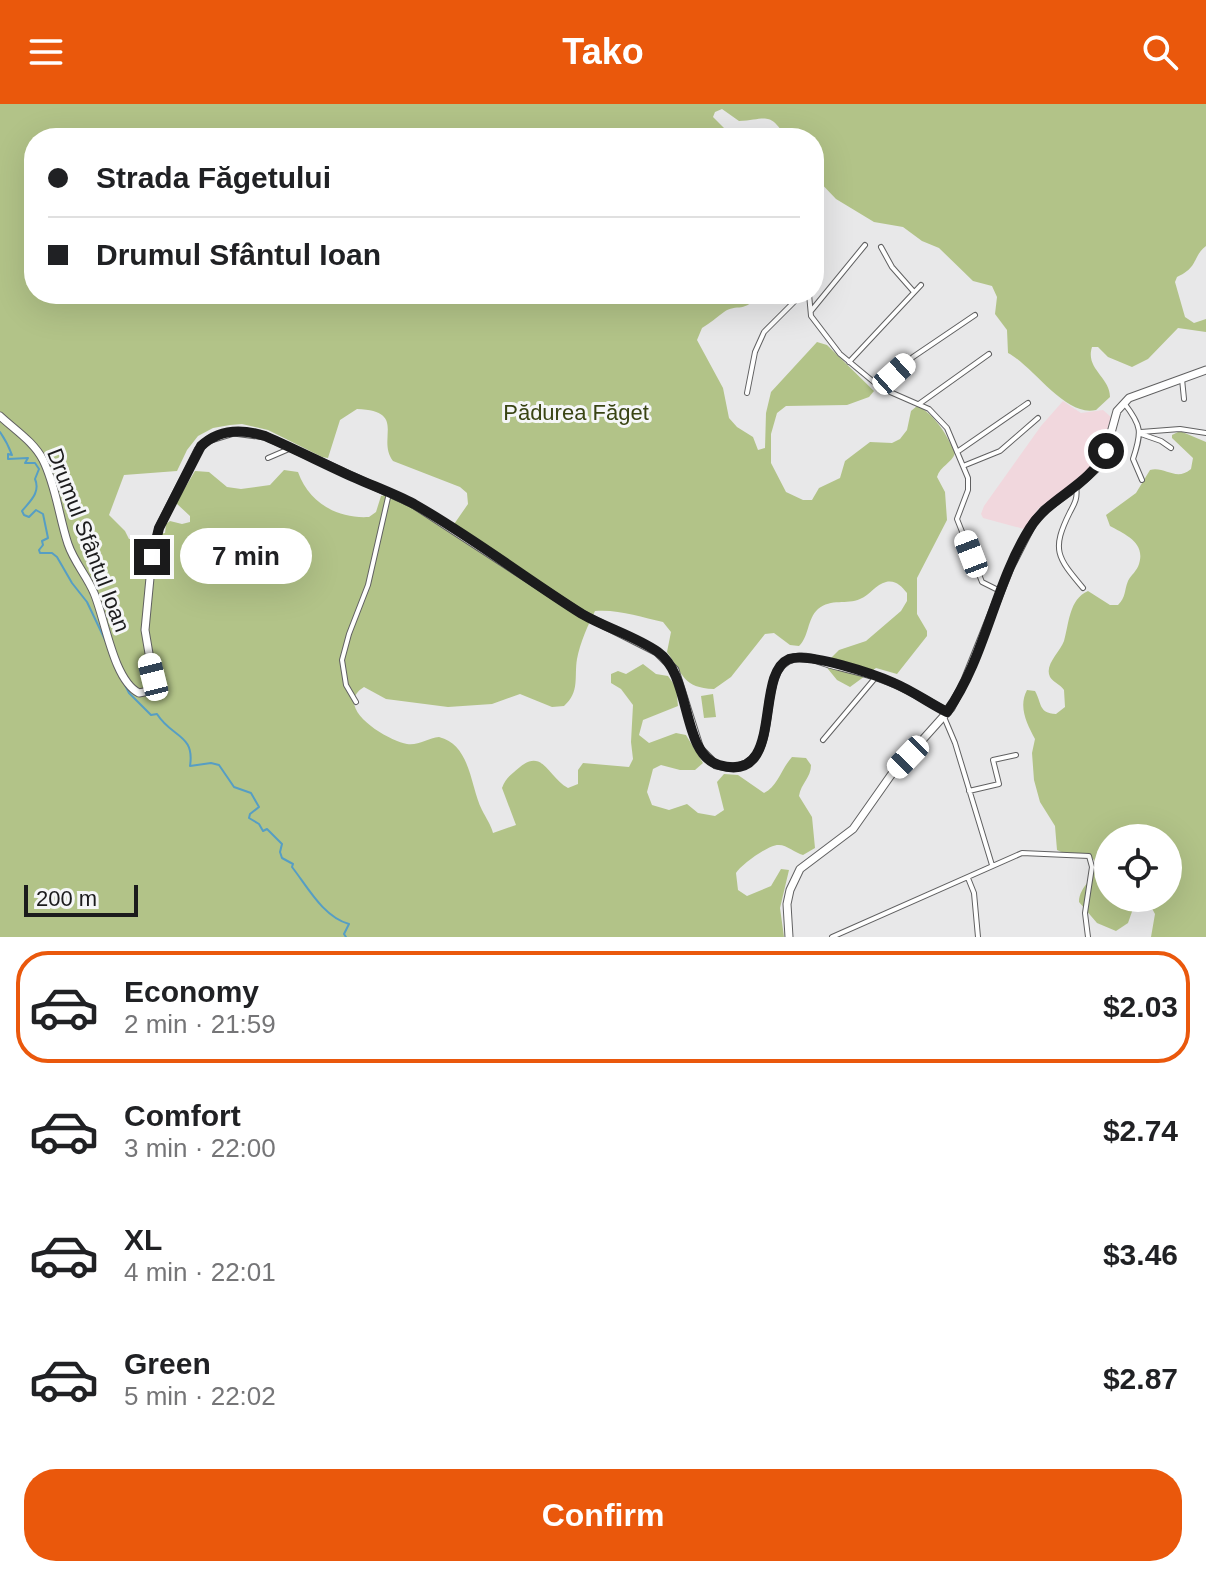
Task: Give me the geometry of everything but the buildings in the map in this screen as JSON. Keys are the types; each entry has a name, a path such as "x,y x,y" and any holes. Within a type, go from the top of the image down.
{"main road":[{"path":"789,937 787,904 800,869 853,829 891,775 946,715 965,680 1000,591 1033,523 1044,510 1092,474 1102,460 1117,411 1123,403 1141,392 1206,370"},
{"name":"Drumul Sfântul Ioan","path":"0,416 43,459 69,547 94,593 125,677 132,690 139,693 149,691 154,683 145,630 154,543 159,528 198,450 216,435 234,432 259,434 413,504 582,614 663,656 677,675 698,745 716,765 741,766 757,751 765,732 775,672 786,661 808,657 876,677 901,686 946,715"}],"street":[{"path":"824,296 865,245"},
{"path":"881,247 892,267 914,292"},
{"path":"849,362 921,285"},
{"path":"747,393 755,352 764,332 792,304"},
{"path":"810,304 810,313 833,346 849,362 880,387 937,415 947,428 968,478 968,490 957,519 982,582 1000,591"},
{"path":"810,313 817,304"},
{"path":"880,387 908,361 975,315"},
{"path":"919,404 989,354"},
{"path":"1182,379 1184,399"},
{"path":"957,452 1028,403"},
{"path":"1123,403 1134,416 1141,433 1133,459 1142,480"},
{"path":"963,466 1000,451 1038,418"},
{"path":"1141,433 1180,429 1206,433"},
{"path":"1141,433 1171,448"},
{"path":"268,458 279,451 292,449"},
{"path":"1076,487 1075,501 1058,542 1058,550 1067,569 1083,588"},
{"path":"356,702 346,685 342,660 368,585 389,493"},
{"path":"823,740 876,677"},
{"path":"946,715 992,865"},
{"path":"969,791 999,784 993,760 1016,755"},
{"path":"832,937 1022,853 1089,856 1092,867 1085,913 1088,937"},
{"path":"968,878 974,893 978,937"}],"shaded area":[{"path":"1063,401 1081,413 1103,410 1111,417 1104,448 1093,468 1038,509 1024,529 983,518 984,506 1041,426"}],"green space":[{"name":"Pădurea Făget","path":"0,104 1206,104 1206,246 1192,266 1175,282 1185,317 1194,323 1206,319 1206,332 1178,328 1148,359 1132,367 1108,357 1098,347 1092,347 1092,361 1110,397 1096,410 1085,410 1061,399 1008,353 1007,330 995,314 997,297 992,286 973,281 939,248 922,241 903,227 874,222 836,199 824,186 824,128 779,128 766,119 739,121 722,109 715,112 713,117 724,128 24,128 24,304 749,304 728,309 702,328 697,340 723,388 729,418 753,437 758,450 765,448 766,413 771,392 817,342 827,345 874,391 869,397 847,405 786,406 777,413 771,434 771,463 786,492 803,500 812,500 819,488 840,478 845,461 870,442 892,443 900,439 907,430 911,411 917,406 935,420 955,453 937,477 945,492 947,520 917,578 917,614 927,636 897,674 876,668 850,687 837,680 828,669 831,658 839,650 866,641 901,611 907,601 907,593 898,584 890,582 882,583 860,599 828,604 818,609 799,646 790,645 774,633 765,634 731,677 714,689 696,686 681,673 667,652 671,632 663,622 629,614 595,611 580,647 574,690 564,706 552,707 520,694 492,704 448,707 386,699 364,687 356,695 354,704 358,713 388,737 411,744 439,737 458,748 493,833 516,825 502,788 510,776 528,762 540,763 568,788 578,784 578,770 583,763 629,767 633,759 633,705 621,689 611,683 611,674 618,671 626,674 643,664 656,674 668,676 676,687 678,706 643,720 639,735 649,743 676,733 686,735 703,763 695,770 661,765 653,769 647,792 652,805 669,810 687,804 698,813 715,816 724,810 717,782 724,774 738,775 764,793 773,786 792,757 806,758 811,765 799,796 812,817 815,848 803,855 785,846 774,846 743,865 736,873 738,890 747,896 771,886 781,869 789,870 780,908 784,937 0,937","holes":["357,409 382,415 388,428 387,444 393,461 460,487 467,493 468,504 450,530 389,494 381,496 376,512 369,517 336,512 309,492 298,472 284,470 270,485 241,489 227,487 209,472 195,471 176,503 190,516 190,522 170,521 166,524 165,533 129,539 109,515 124,475 177,471 198,436 213,428 242,424 268,430 328,458 340,420"]},
{"path":"1180,431 1206,442 1206,937 1151,937 1154,912 1182,912 1182,824 1094,824 1094,860 1087,855 1057,850 1055,826 1040,802 1034,780 1032,753 1035,739 1023,709 1027,690 1035,691 1046,712 1056,714 1065,707 1064,690 1050,677 1049,668 1064,641 1073,606 1088,591 1110,605 1118,605 1139,564 1137,544 1110,526 1106,515 1136,493 1150,470 1180,474 1191,469 1193,458 1172,438"},
{"path":"713,694 716,717 704,718 701,696"},
{"path":"1094,872 1094,912 1132,912 1128,923 1116,931 1097,923 1079,902"}],"waterway":[{"path":"0,432 12,455 8,454 8,459 28,458 25,463 35,463 39,469 35,493 22,511 29,517 36,510 43,514 48,538 42,541 40,553 52,553 57,557 87,602 107,644"},
{"path":"124,683 129,693 151,715 157,714 186,742 191,756 190,766 219,765 234,787 251,793 259,807 249,818 259,824 263,831 267,829 282,844 282,858 293,864 292,867 323,908 349,924 344,934 346,937"}],"route":[{"path":"152,557 159,528 201,446 216,435 227,432 265,436 413,504 582,614 657,652 675,670 702,753 716,765 737,766 750,760 759,748 766,729 775,672 781,664 793,658 815,659 888,680 947,712 961,690 1028,530 1044,510 1092,474 1106,451"}]}
